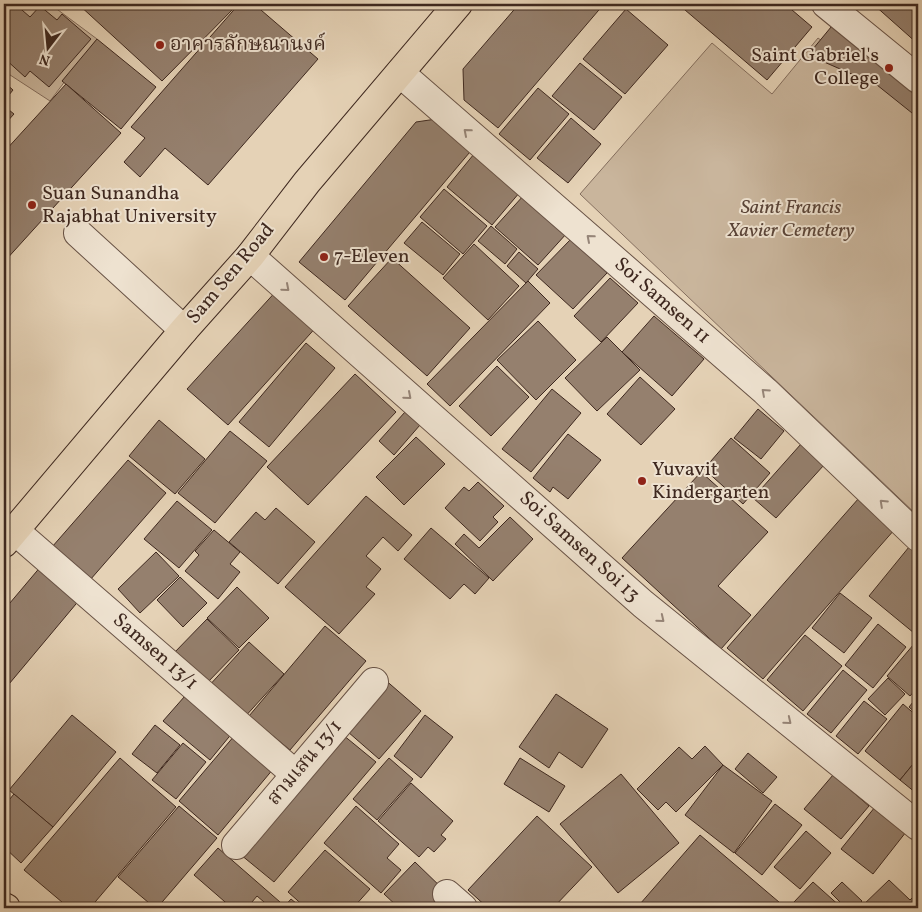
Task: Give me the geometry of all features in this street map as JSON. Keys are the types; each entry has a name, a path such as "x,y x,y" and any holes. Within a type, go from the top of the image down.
{"main road":[{"name":"Sam Sen Road","path":"9,537 184,330 250,256 307,182 458,4"}],"street":[{"path":"826,4 918,79"},
{"name":"Soi Samsen 11","path":"400,73 765,392 918,537"},
{"path":"78,233 184,330"},
{"name":"Soi Samsen Soi 13","path":"250,256 643,604 918,826"},
{"name":"Samsen 13/1","path":"9,537 295,774"},
{"name":"สามเสน 13/1","path":"236,845 374,682"}],"green space":[{"path":"4,4 50,4 97,39 50,101 4,71"},
{"name":"Saint Francis Xavier Cemetery","path":"818,38 918,112 918,516 580,194 712,43 772,94"}],"building":[{"path":"4,4 15,4 30,17 40,6 57,20 62,14 91,39 49,87 30,71 25,77 4,58"},
{"name":"อาคารลักษณานงค์","path":"78,4 238,4 162,81"},
{"path":"239,4 254,4 318,59 208,185 165,148 140,177 124,162 145,138 131,127"},
{"path":"519,4 604,4 498,128 464,100 463,69"},
{"path":"678,4 785,4 812,27 767,80"},
{"path":"873,4 918,4 918,44"},
{"path":"626,9 668,45 625,94 583,59"},
{"path":"836,21 918,80 918,105 912,113 877,85 808,55"},
{"path":"97,39 156,87 121,129 62,81"},
{"path":"580,63 622,97 594,130 552,96"},
{"path":"4,82 13,90 4,101"},
{"path":"66,84 121,133 4,262 4,152"},
{"path":"538,88 569,114 530,160 499,134"},
{"path":"4,106 14,114 4,125"},
{"path":"443,118 475,146 345,300 299,262 416,122"},
{"path":"571,118 601,144 568,183 537,158"},
{"path":"474,154 520,192 492,225 447,187"},
{"path":"444,189 487,226 463,254 420,217"},
{"path":"524,195 567,233 538,265 495,227"},
{"path":"422,222 460,254 443,275 404,243"},
{"path":"491,226 517,249 505,264 478,241"},
{"path":"571,239 607,273 573,309 536,275"},
{"path":"474,244 519,286 488,320 443,278"},
{"path":"519,252 538,269 526,283 507,266"},
{"path":"392,258 470,328 427,376 348,306"},
{"path":"610,278 638,303 601,342 574,316"},
{"path":"528,281 550,303 450,406 427,384"},
{"path":"279,288 319,324 228,425 187,389"},
{"path":"654,316 704,359 672,396 622,352"},
{"path":"538,321 576,360 536,400 497,360"},
{"path":"607,337 640,370 597,411 565,378"},
{"path":"306,343 335,368 269,447 239,422"},
{"path":"497,366 529,397 491,436 459,406"},
{"path":"355,374 396,412 308,505 267,467"},
{"path":"640,377 675,409 641,445 607,414"},
{"path":"552,389 581,413 531,472 502,449"},
{"path":"758,409 784,431 761,459 734,438"},
{"path":"405,412 420,425 394,455 379,441"},
{"path":"159,420 205,459 175,494 129,456"},
{"path":"230,431 267,461 215,523 178,493"},
{"path":"568,434 601,460 568,499 553,487 550,492 533,478"},
{"path":"416,437 445,464 404,505 376,477"},
{"path":"731,438 770,473 743,504 704,469"},
{"path":"801,444 824,465 776,518 753,498"},
{"path":"128,460 166,493 90,580 52,547"},
{"path":"701,472 768,532 718,586 751,615 721,649 622,558"},
{"path":"478,482 504,506 493,517 498,522 480,541 445,508 464,487 469,491"},
{"path":"366,496 412,535 398,551 383,537 366,556 381,569 366,587 375,594 339,634 285,587"},
{"path":"859,498 895,529 763,679 727,648"},
{"path":"177,501 212,530 179,568 144,539"},
{"path":"276,508 315,542 278,584 229,542 256,512 265,520"},
{"path":"510,517 533,539 493,581 455,544 464,534 479,548"},
{"path":"431,528 489,578 475,594 464,584 450,599 404,559"},
{"path":"214,530 240,552 230,564 240,572 218,599 185,571 199,555 195,551"},
{"path":"909,547 918,555 918,628 914,633 869,596"},
{"path":"156,552 179,576 140,613 118,589"},
{"path":"42,565 81,598 4,690 4,610"},
{"path":"180,577 207,603 183,627 157,600"},
{"path":"237,587 269,618 239,648 207,618"},
{"path":"840,593 872,618 844,653 812,628"},
{"path":"207,619 239,650 205,685 173,654"},
{"path":"878,624 906,647 873,688 845,665"},
{"path":"325,626 366,661 290,750 249,716"},
{"path":"805,635 842,666 803,711 767,680"},
{"path":"249,642 284,674 242,720 207,688"},
{"path":"914,644 918,648 918,687 910,696 887,676"},
{"path":"843,670 867,690 831,733 807,714"},
{"path":"383,678 421,711 379,759 340,725"},
{"path":"888,678 905,694 885,715 868,699"},
{"path":"192,688 238,726 210,760 163,721"},
{"path":"556,694 608,729 582,768 559,752 549,768 519,747"},
{"path":"918,696 918,715 909,707"},
{"path":"864,701 887,719 858,754 836,736"},
{"path":"903,704 918,717 918,758 900,780 865,751"},
{"path":"72,715 116,752 53,827 9,790"},
{"path":"425,715 453,737 421,778 394,756"},
{"path":"155,725 180,745 157,773 132,754"},
{"path":"337,730 376,762 274,882 235,850"},
{"path":"235,735 274,768 218,835 179,801"},
{"path":"183,743 206,762 176,799 152,780"},
{"path":"705,746 723,765 676,812 666,802 658,810 637,789 679,747 692,759"},
{"path":"748,753 777,777 763,793 735,769"},
{"path":"120,758 176,807 90,908 69,908 24,870"},
{"path":"389,758 413,779 377,820 353,799"},
{"path":"520,758 565,786 549,812 504,784"},
{"path":"918,758 918,790 916,793 900,780"},
{"path":"723,765 772,801 734,853 685,815"},
{"path":"621,774 679,843 618,893 560,824"},
{"path":"833,775 869,806 841,839 804,809"},
{"path":"411,783 453,821 441,835 446,839 434,852 428,847 419,857 378,821"},
{"path":"14,794 53,827 21,863 4,847 4,806"},
{"path":"775,804 802,825 762,875 735,853"},
{"path":"179,806 217,838 155,908 118,877"},
{"path":"356,806 399,844 387,858 401,870 381,893 324,843"},
{"path":"875,807 906,832 873,874 841,849"},
{"path":"537,816 592,867 553,908 488,908 468,890"},
{"path":"806,831 831,853 800,889 774,867"},
{"path":"700,835 786,908 644,908 640,904"},
{"path":"218,848 280,902 274,908 271,908 257,896 247,908 232,908 194,875"},
{"path":"325,850 370,889 353,908 306,908 288,892"},
{"path":"415,862 446,892 431,908 399,908 384,894"},
{"path":"889,880 910,900 918,892 918,908 860,908"},
{"path":"813,882 842,908 801,908 794,902"},
{"path":"842,882 862,901 855,908 846,908 831,893"},
{"path":"291,899 302,908 283,908"}],"place":[{"name":"อาคารลักษณานงค์","path":"160,45"},
{"name":"Saint Gabriel's College","path":"889,68"},
{"name":"Suan Sunandha Rajabhat University","path":"32,205"},
{"name":"7-Eleven","path":"324,257"},
{"name":"Yuvavit Kindergarten","path":"642,481"}]}
